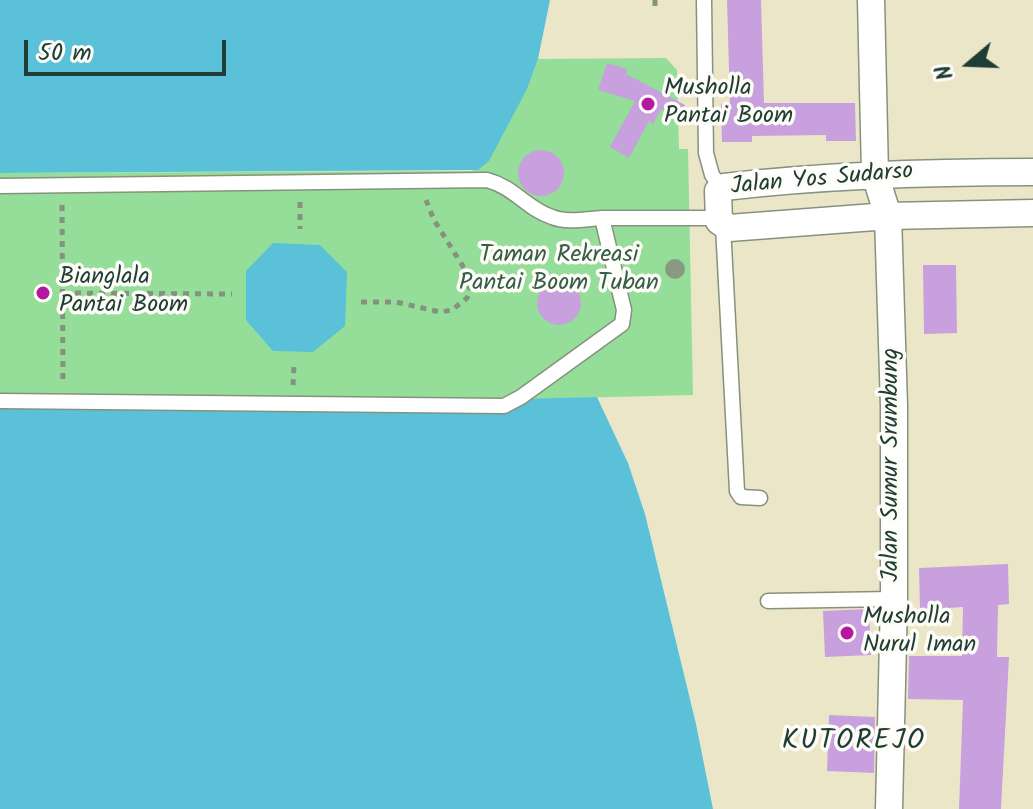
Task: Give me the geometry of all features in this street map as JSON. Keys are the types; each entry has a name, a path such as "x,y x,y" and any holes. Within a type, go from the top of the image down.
{"street":[{"name":"Jalan Sumur Srumbung","path":"871,0 875,174 888,216 894,406 889,809"},
{"name":"Jalan Yos Sudarso","path":"1033,172 875,174 721,188 718,195 720,222 738,228 888,216 1033,213"}],"lane":[{"path":"704,0 706,153 712,175 721,188"},
{"path":"0,186 487,180 512,190 549,217 561,220 602,218 720,222 737,491 743,498 760,498"},
{"path":"0,401 504,406 622,324 624,310 602,218"},
{"path":"768,601 894,599"}],"path":[{"path":"655,0 655,9"},
{"path":"63,186 63,392"},
{"path":"361,302 396,302 440,312 452,310 467,298 470,292 469,276 434,220 424,191"},
{"path":"300,192 300,229"},
{"path":"63,293 232,294"},
{"path":"293,395 294,366"}],"green space":[{"name":"Taman Rekreasi Pantai Boom Tuban","path":"666,58 677,70 679,149 688,149 693,395 90,410 0,408 0,173 472,171 528,87 538,59"}],"water":[{"path":"0,0 550,0 538,59 528,87 489,161 478,170 0,173"},
{"path":"273,243 320,245 347,272 345,326 313,352 273,351 246,320 246,271"},
{"path":"597,397 628,463 645,514 696,724 713,809 0,809 0,408 90,410"}],"building":[{"path":"727,0 761,0 764,103 855,103 856,141 826,141 826,135 752,136 752,142 722,142 721,104 730,104"},
{"path":"607,63 627,69 626,74 685,105 681,115 661,109 653,124 649,121 629,158 610,147 635,101 598,90"},
{"path":"541,150 557,157 564,173 557,189 541,196 525,189 518,173 525,157"},
{"path":"923,265 956,265 957,333 924,334"},
{"path":"559,281 575,287 581,303 575,319 559,325 543,319 537,303 543,287"},
{"path":"1008,564 1009,604 998,605 997,657 1009,657 1001,809 959,809 963,700 908,699 909,656 962,656 963,607 920,610 919,568"},
{"name":"Musholla Nurul Iman","path":"869,609 871,655 825,657 823,611"},
{"path":"829,715 875,717 874,773 827,771"}],"place":[{"name":"Musholla Pantai Boom","path":"648,104"},
{"name":"Bianglala Pantai Boom","path":"43,293"},
{"name":"Musholla Nurul Iman","path":"847,633"}],"district":[{"name":"KUTOREJO","path":"854,743"}]}
